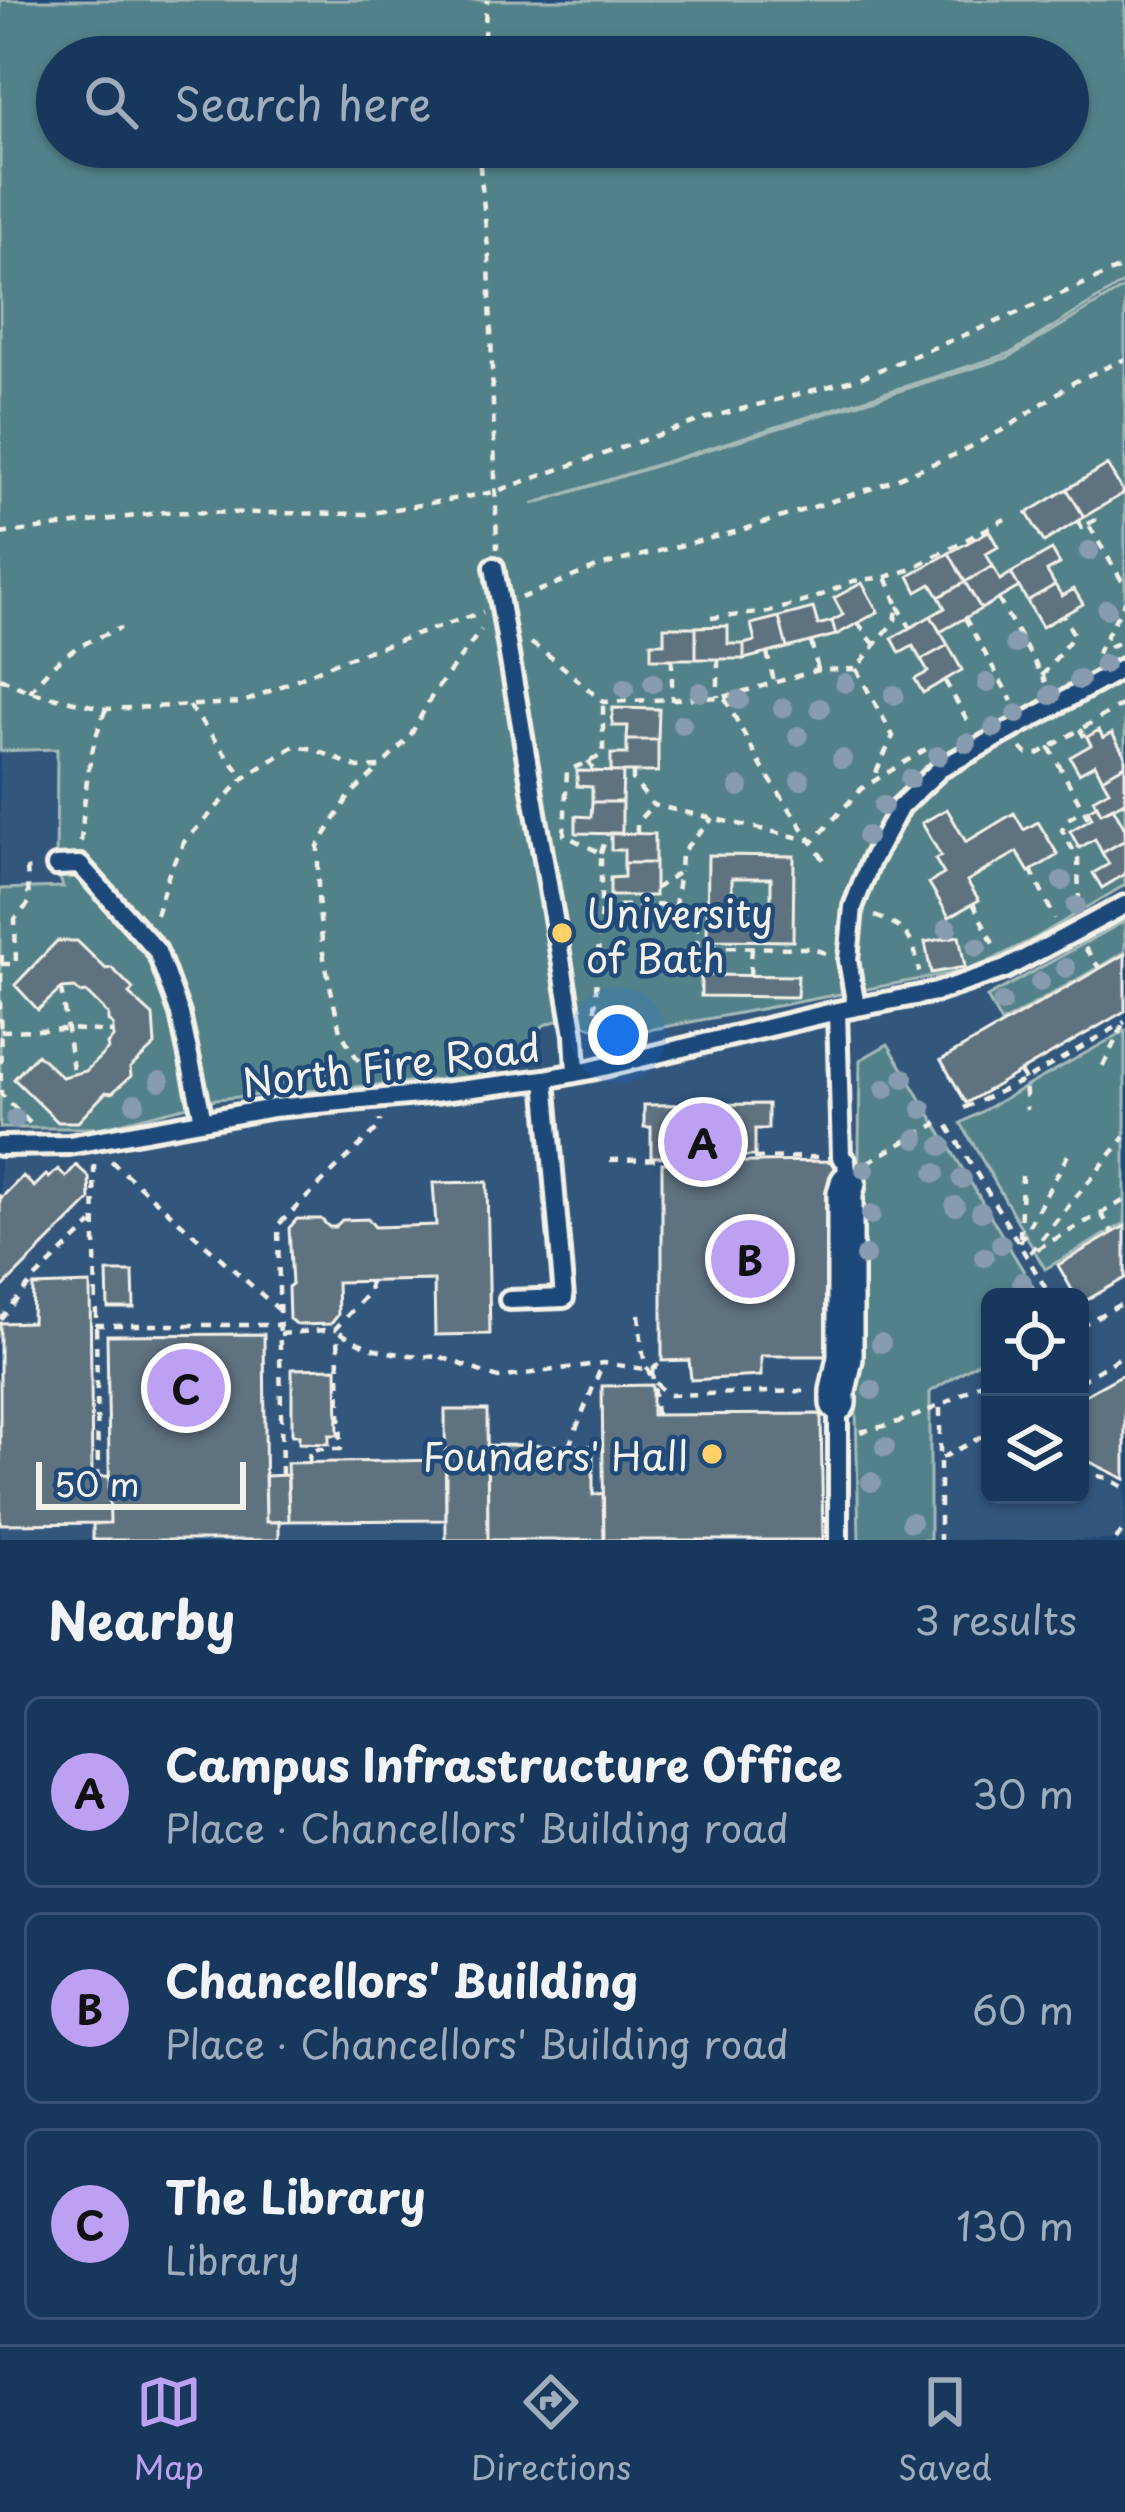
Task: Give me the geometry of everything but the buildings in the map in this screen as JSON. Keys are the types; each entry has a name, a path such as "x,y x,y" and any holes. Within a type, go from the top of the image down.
{"street":[{"path":"838,1410 845,1358 845,1171"}],"lane":[{"path":"494,567 584,1071"},
{"path":"856,1006 848,961 853,907 900,807 940,769 1125,667"},
{"path":"56,866 80,866 158,951 180,1014 203,1120"},
{"name":"North Fire Road","path":"0,1147 92,1143 272,1108 382,1100 545,1079 856,1006 935,996 1005,969 1125,904"},
{"path":"837,1011 845,1171"},
{"path":"509,1300 564,1298 545,1079"},
{"path":"838,1410 838,1540"}],"path":[{"path":"484,36 487,0"},
{"path":"480,168 489,259 498,546 494,567"},
{"path":"0,534 165,512 367,514 494,492 707,418 857,379 1125,266"},
{"path":"0,678 30,692 106,709 242,703 339,661 501,615 599,566 735,532 897,478 976,444 1074,382 1125,359"},
{"path":"1078,521 1082,528 1095,520 1091,513"},
{"path":"711,618 769,612 853,581 909,570 1005,519"},
{"path":"1088,524 1125,586"},
{"path":"886,577 910,627"},
{"path":"998,599 1044,679 1074,635 1063,615"},
{"path":"1097,654 1125,601"},
{"path":"856,669 896,620 898,606"},
{"path":"501,615 603,702 637,705 721,697 818,670 856,669"},
{"path":"282,1475 278,1225 380,1126 382,1100 340,1030 323,953 318,846 350,795 409,738 434,694 501,615"},
{"path":"965,618 1012,701"},
{"path":"859,623 874,644"},
{"path":"30,692 47,668 81,644 121,628"},
{"path":"811,642 818,670"},
{"path":"767,653 774,681"},
{"path":"672,659 672,701"},
{"path":"718,659 721,697 763,770 826,862"},
{"path":"856,669 892,736 872,782"},
{"path":"944,681 970,725"},
{"path":"601,853 564,835 567,771 603,755 603,702"},
{"path":"1007,732 1032,755 1125,703"},
{"path":"189,705 244,778"},
{"path":"80,866 86,775 92,740 106,709"},
{"path":"1080,729 1089,746"},
{"path":"145,938 184,842 244,778 295,746 358,768 380,767"},
{"path":"1049,747 1090,820"},
{"path":"587,761 594,771"},
{"path":"634,772 633,781 653,805 814,842"},
{"path":"637,834 637,822 653,805"},
{"path":"1072,935 1078,859 1062,830 1068,819 1083,810"},
{"path":"675,905 681,853 713,818"},
{"path":"584,1071 601,906 601,853 607,834"},
{"path":"2,964 16,964 15,919 28,903 27,866"},
{"path":"1031,870 1072,935"},
{"path":"655,889 680,871"},
{"path":"973,903 1005,969"},
{"path":"601,906 695,906 698,947 810,948"},
{"path":"853,907 904,929 935,996"},
{"path":"750,975 752,947"},
{"path":"2,951 1,1094 52,1145"},
{"path":"61,989 74,1076"},
{"path":"1103,1066 1125,1023"},
{"path":"964,1108 1025,1080 1125,1023"},
{"path":"1,1031 113,1032"},
{"path":"1020,1072 1027,1110"},
{"path":"610,1160 845,1171 938,1123"},
{"path":"948,1126 1046,1288"},
{"path":"1029,1254 1125,1137"},
{"path":"92,1143 279,1310"},
{"path":"92,1143 98,1477"},
{"path":"1020,1242 1070,1153"},
{"path":"1020,1242 1022,1176"},
{"path":"1029,1254 1125,1200"},
{"path":"1101,1213 1113,1233"},
{"path":"0,1319 35,1277 94,1222"},
{"path":"341,1460 337,1330 370,1291 369,1281"},
{"path":"1089,1321 1125,1302"},
{"path":"639,1314 644,1366 657,1387 670,1395 838,1410 892,1424 940,1408 981,1383"},
{"path":"95,1325 280,1325"},
{"path":"280,1334 337,1330 383,1354 441,1358 498,1378 603,1364 652,1370 662,1361"},
{"path":"1089,1376 1125,1354"},
{"path":"569,1446 603,1364"},
{"path":"652,1370 656,1415"},
{"path":"940,1408 940,1540"},
{"path":"940,1459 981,1437"},
{"path":"309,1462 310,1446 341,1449"},
{"path":"1089,1474 1125,1488"},
{"path":"1117,1540 1125,1527"}],"shaded area":[{"name":"University of Bath","path":"1125,282 1125,1540 0,1540 0,568 1011,353"}],"green space":[{"path":"0,0 1125,0 1125,282 1011,353 532,504 1009,357 1125,287 1125,885 974,969 616,1036 565,1018 544,1025 518,1054 476,1076 216,1099 100,1128 0,1128 0,889 63,887 56,866 57,749 0,751"},
{"path":"1125,921 1125,952 1001,1023 987,997"},
{"path":"1125,1031 1125,1223 1045,1269 961,1123"},
{"path":"888,1044 1034,1288 981,1288 981,1361 930,1392 930,1540 859,1540 860,1060"}],"place":[{"name":"University of Bath","path":"562,933"},
{"name":"Campus Infrastructure Office","path":"703,1142"},
{"name":"Chancellors' Building","path":"750,1259"},
{"name":"The Library","path":"186,1388"},
{"name":"Founders' Hall","path":"712,1454"}]}
